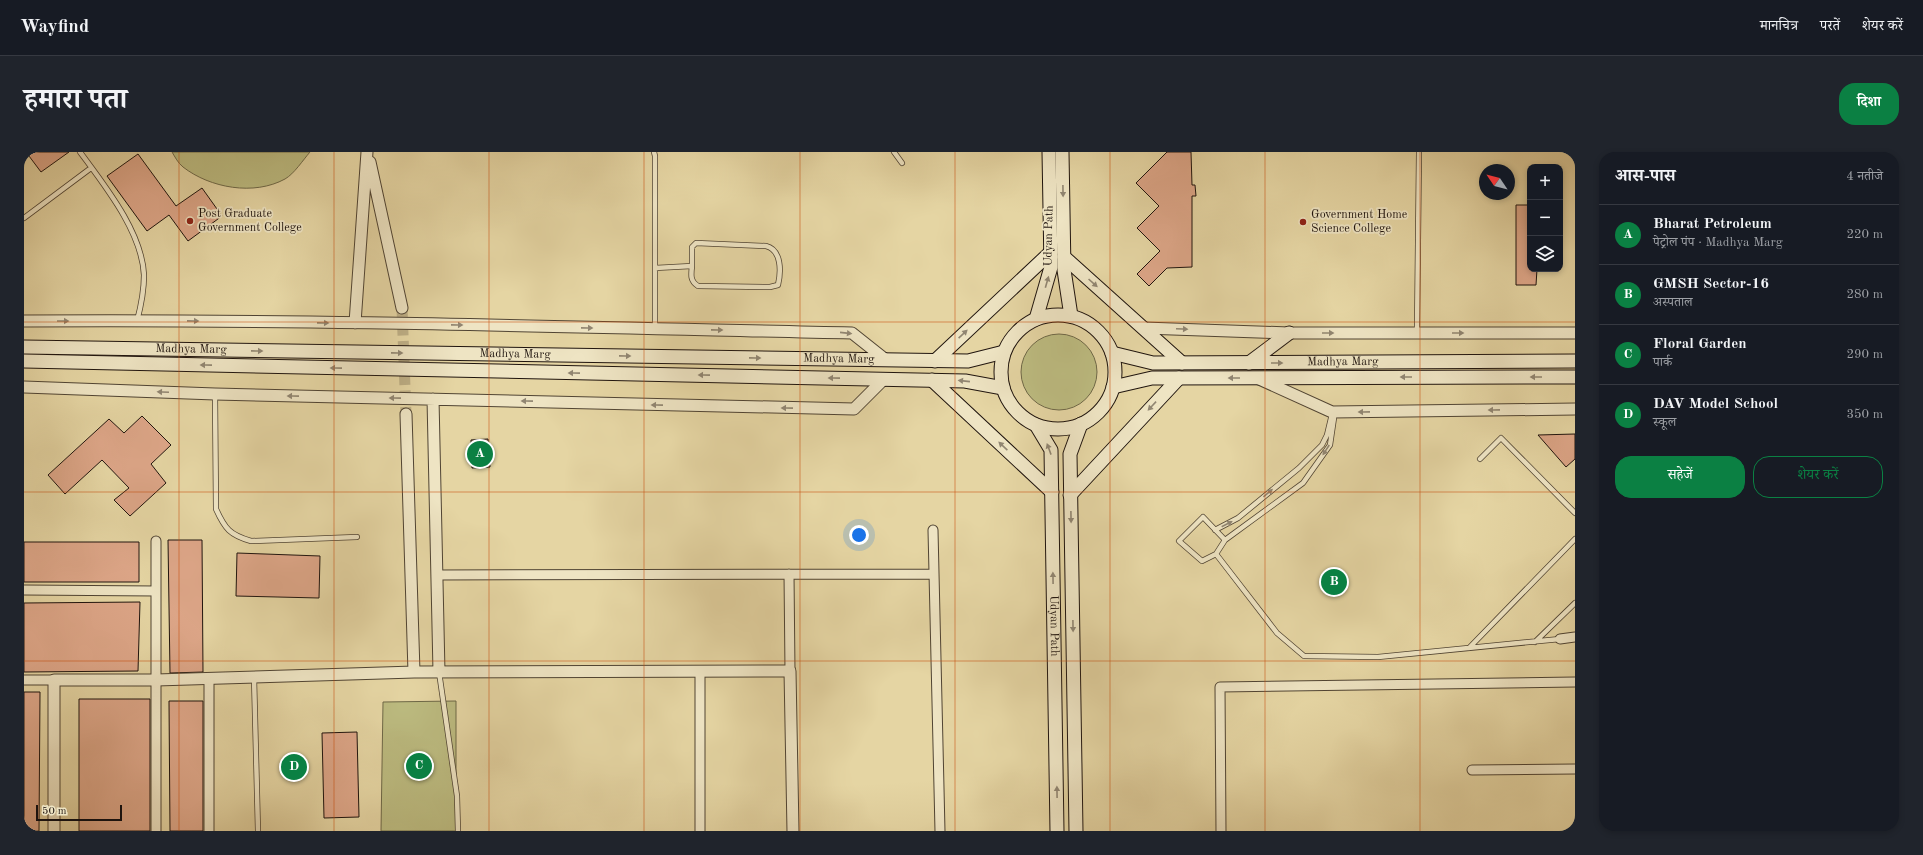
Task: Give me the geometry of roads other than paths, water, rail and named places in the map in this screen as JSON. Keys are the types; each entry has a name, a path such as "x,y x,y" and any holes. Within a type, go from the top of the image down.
{"main road":[{"name":"Udyan Path","path":"1036,319 1051,267 1049,152"},
{"name":"Udyan Path","path":"1062,152 1064,257 1071,316"},
{"path":"935,361 1050,252"},
{"path":"1064,257 1182,363"},
{"path":"1045,316 1071,316 1087,322 1100,333 1112,353 1115,377 1113,388 1102,408 1091,419 1081,424 1073,427 1047,428 1036,425 1028,421 1010,404 1003,388 1001,366 1004,352 1015,334 1036,319 1045,316"},
{"path":"1249,363 1289,333"},
{"name":"Madhya Marg","path":"24,347 968,362 1004,352"},
{"name":"Madhya Marg","path":"1112,353 1153,363 1575,361"},
{"name":"Madhya Marg","path":"24,361 932,380 965,381 1003,388"},
{"name":"Madhya Marg","path":"1113,388 1152,378 1575,377"},
{"path":"1070,495 1179,378"},
{"path":"932,380 1052,492"},
{"name":"Udyan Path","path":"1076,831 1070,454 1081,424"},
{"name":"Udyan Path","path":"1036,425 1051,450 1058,831"}],"street":[{"path":"368,152 402,308"},
{"path":"355,323 368,152"},
{"path":"24,321 355,323 852,333 886,360"},
{"path":"1144,328 1289,333 1575,334"},
{"path":"1255,378 1332,412 1575,409"},
{"path":"24,387 216,394 854,409 884,379"},
{"path":"433,399 439,672"},
{"path":"406,414 414,672"},
{"path":"933,530 940,831"},
{"path":"156,541 156,831"},
{"path":"789,574 793,831"},
{"path":"437,575 934,574"},
{"path":"24,590 156,591"},
{"path":"1560,639 1575,637"},
{"path":"700,671 700,831"},
{"path":"24,680 156,680 414,672 790,671"},
{"path":"209,831 210,678"},
{"path":"54,680 54,831"},
{"path":"1221,831 1220,687 1575,682"},
{"path":"1472,770 1575,769"}],"lane":[{"path":"80,152 120,210 137,244 144,275 141,304 137,321"},
{"path":"654,152 655,329"},
{"path":"894,152 902,163"},
{"path":"1417,333 1419,152"},
{"path":"24,218 91,168"},
{"path":"696,242 766,246 773,248 777,253 778,285 770,287 698,286 694,284 691,277 692,266 692,247 696,242"},
{"path":"655,268 692,266"},
{"path":"216,394 216,509 224,526 236,536 251,541 357,537"},
{"path":"1215,530 1238,518 1299,468 1322,445 1327,435 1332,412"},
{"path":"1225,540 1203,517 1179,541 1202,561 1216,554 1225,540 1303,483 1330,445 1334,418 1332,412"},
{"path":"1480,459 1501,438 1575,513"},
{"path":"1469,648 1575,539"},
{"path":"1216,554 1277,633 1304,656 1378,658 1560,639"},
{"path":"1535,642 1575,603"},
{"path":"439,672 457,796 458,831"},
{"path":"254,677 258,831"}],"tunnel":[{"path":"402,308 406,414"}],"place":[{"name":"Post Graduate Government College","path":"190,221"},
{"name":"Government Home Science College","path":"1303,222"},
{"name":"Bharat Petroleum","path":"480,454"},
{"name":"GMSH Sector-16","path":"1334,582"},
{"name":"Floral Garden","path":"419,766"},
{"name":"DAV Model School","path":"294,767"}]}
